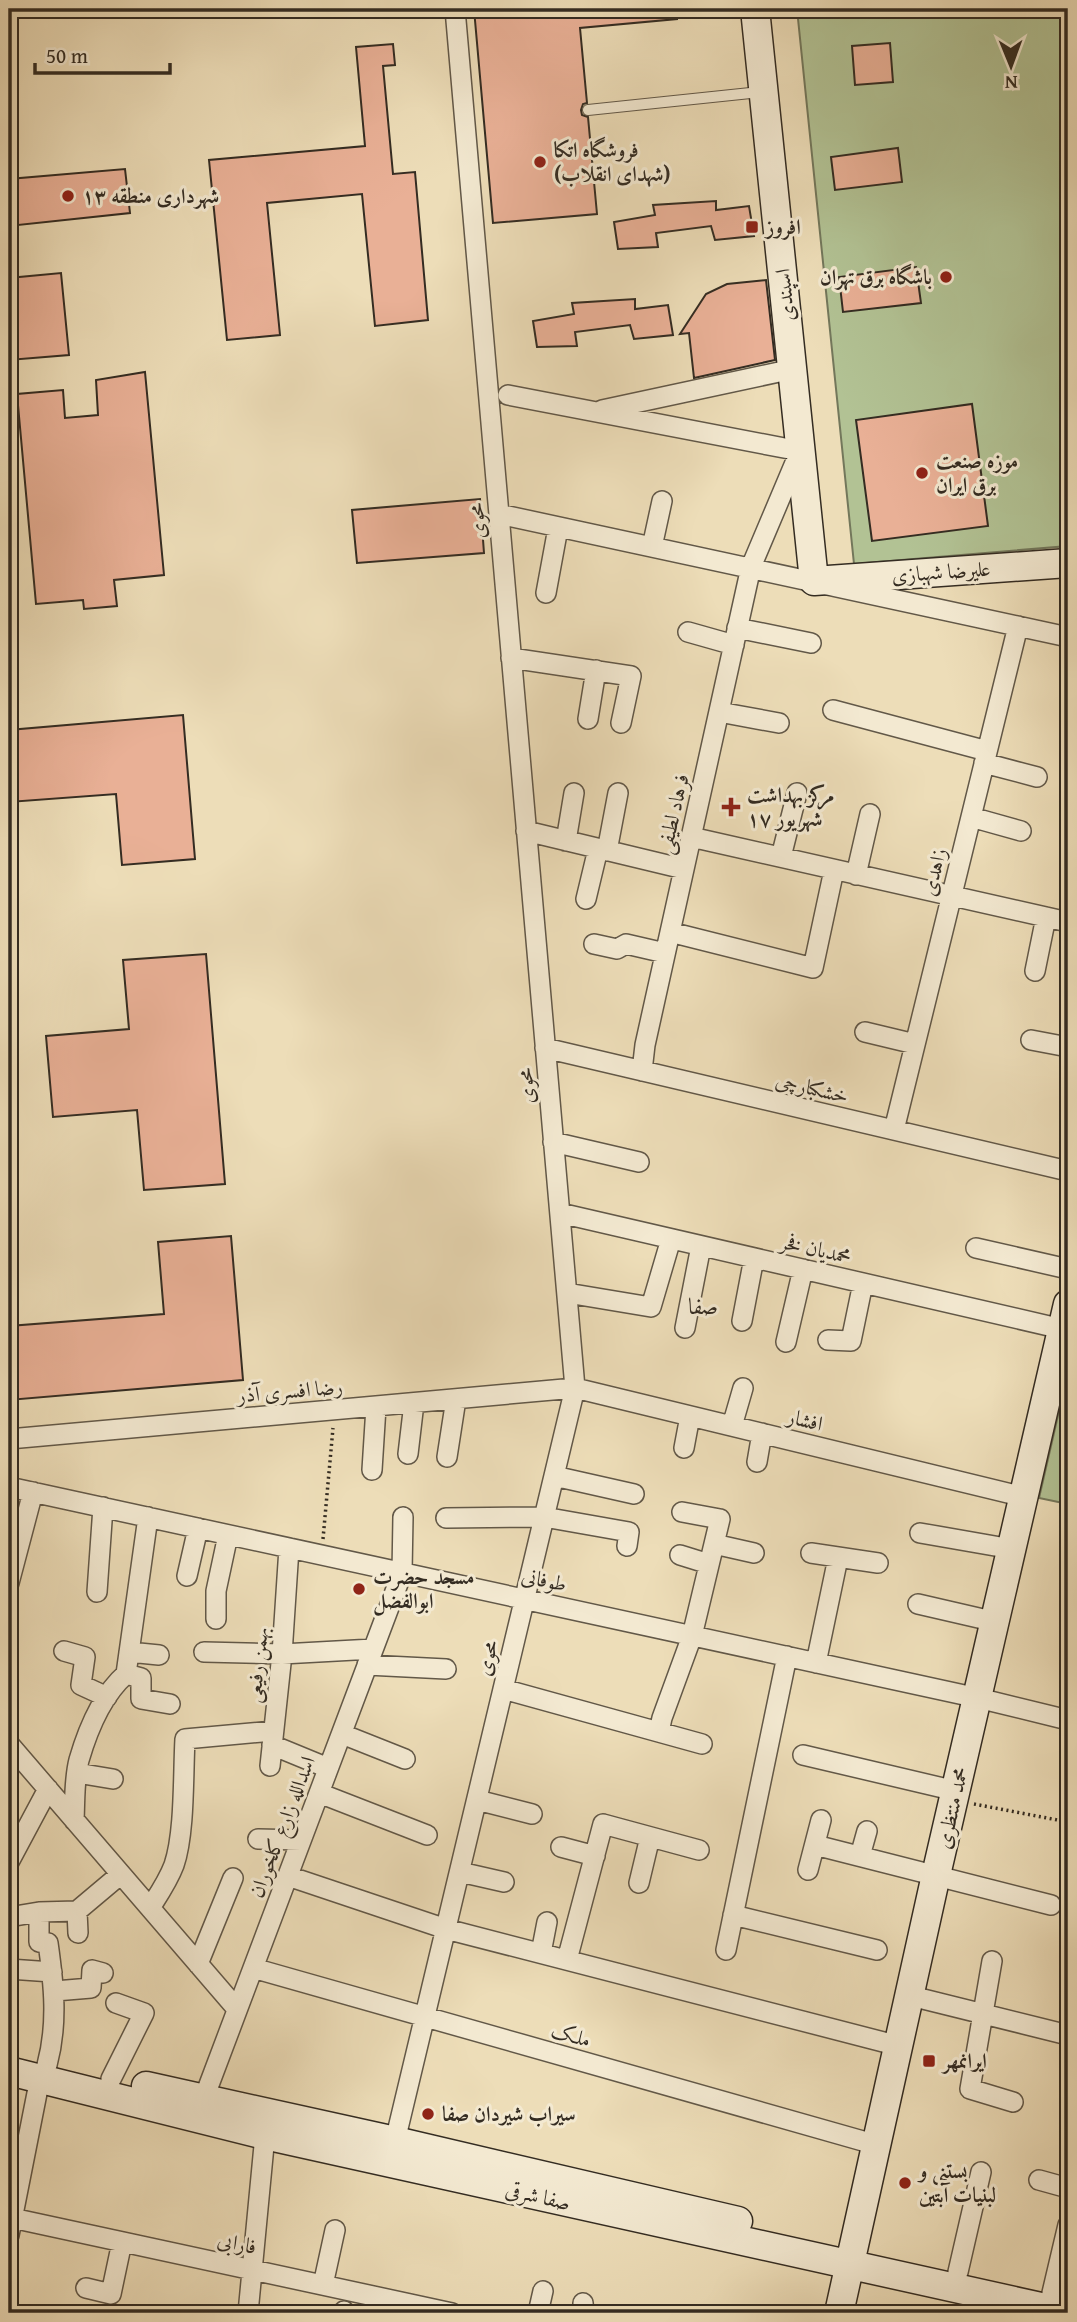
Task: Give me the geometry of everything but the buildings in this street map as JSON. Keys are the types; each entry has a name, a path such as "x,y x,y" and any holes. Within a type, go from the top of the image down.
{"main road":[{"name":"اسپندی","path":"755,9 814,581"},
{"name":"علیرضا شهبازی","path":"814,581 1068,564"},
{"name":"محمد منتظری","path":"839,2313 936,1875 1065,1316"},
{"name":"صفا شرقی","path":"9,2057 43,2071 107,2087 1059,2303"},
{"name":"صفا شرقی","path":"9,2071 43,2071"}],"street":[{"name":"محوی","path":"393,2152 575,1388 455,9"},
{"path":"594,411 793,369"},
{"path":"508,395 800,451"},
{"name":"فرهاد لطیفی","path":"642,1071 645,1045 751,567 800,451"},
{"path":"652,547 662,501"},
{"path":"499,514 1068,636"},
{"path":"546,593 558,528"},
{"name":"زاهدی","path":"894,1130 1018,626"},
{"path":"688,632 811,643"},
{"path":"511,658 631,676 621,723"},
{"path":"588,719 596,670"},
{"path":"833,710 986,757 1037,777"},
{"path":"719,712 779,723"},
{"path":"566,841 574,793"},
{"path":"586,899 618,793"},
{"path":"780,857 797,793"},
{"path":"856,875 870,814"},
{"path":"971,817 1021,831"},
{"path":"526,831 684,869"},
{"path":"691,837 1068,922"},
{"path":"670,932 813,968 834,870"},
{"path":"1035,971 1046,917"},
{"path":"594,944 617,948 626,944 665,953"},
{"path":"865,1032 915,1044"},
{"path":"1031,1040 1068,1047"},
{"name":"خشکبارچی","path":"545,1048 1068,1171"},
{"path":"554,1142 639,1162"},
{"name":"محمدیان فخر","path":"560,1213 863,1283 1065,1316"},
{"path":"567,1293 650,1307 671,1239"},
{"path":"685,1328 701,1246"},
{"path":"976,1248 1068,1269"},
{"path":"742,1321 754,1258"},
{"path":"786,1342 803,1269"},
{"path":"828,1340 850,1341 863,1283"},
{"name":"رضا افسری آذر","path":"9,1439 575,1388"},
{"name":"افشار","path":"575,1388 1024,1497"},
{"path":"732,1426 743,1388"},
{"path":"447,1457 456,1399"},
{"path":"408,1454 414,1403"},
{"path":"372,1470 376,1406"},
{"path":"684,1448 690,1416"},
{"path":"757,1462 762,1433"},
{"path":"446,1518 544,1517 631,1521 554,1476"},
{"name":"طوفانی","path":"9,1487 978,1698 1068,1720"},
{"path":"9,1583 33,1492"},
{"path":"97,1592 103,1507"},
{"path":"659,1732 692,1636 720,1519 682,1512"},
{"path":"74,1820 79,1761 96,1716 113,1685 126,1674 148,1517"},
{"name":"اسدالله زارع کلخوران","path":"200,2108 402,1573 403,1517"},
{"path":"187,1576 198,1528"},
{"path":"920,1533 1012,1549"},
{"path":"216,1619 216,1591 228,1535"},
{"path":"714,1544 754,1553"},
{"name":"بهمن رفیعی","path":"150,1908 167,1882 180,1838 185,1739 272,1738 282,1654 289,1548"},
{"path":"811,1553 878,1563"},
{"path":"680,1555 709,1564"},
{"path":"816,1663 838,1558"},
{"path":"918,1604 996,1622"},
{"path":"64,1651 85,1657 81,1685 107,1697"},
{"path":"204,1651 370,1657 446,1669"},
{"path":"129,1652 159,1655"},
{"path":"726,1950 787,1656"},
{"path":"126,1674 141,1678 141,1699 170,1704"},
{"path":"503,1689 702,1744"},
{"path":"342,1734 405,1759"},
{"path":"270,1766 272,1738 328,1768"},
{"path":"9,1744 237,2009"},
{"path":"803,1755 956,1796"},
{"path":"77,1773 113,1779"},
{"path":"9,1862 48,1789"},
{"path":"319,1793 428,1835"},
{"path":"477,1800 531,1814"},
{"path":"808,1870 821,1820"},
{"path":"567,1960 603,1824 699,1850"},
{"path":"860,1856 867,1830"},
{"path":"639,1883 650,1837"},
{"path":"258,1839 301,1840"},
{"path":"815,1845 1051,1905"},
{"path":"561,1847 595,1856"},
{"path":"460,1872 504,1882"},
{"path":"9,1917 39,1912 77,1911 121,1874"},
{"path":"288,1876 446,1928 900,2046"},
{"path":"198,1964 233,1878"},
{"path":"77,1911 78,1933"},
{"path":"11,2218 54,2032 53,1981 48,1943 39,1942 39,1912"},
{"path":"733,1915 877,1950"},
{"path":"541,1953 547,1922"},
{"path":"992,1961 970,2089 1013,2102"},
{"name":"ملک","path":"253,1968 877,2145"},
{"path":"9,1969 91,1988 92,1970 103,1973"},
{"path":"911,1996 1068,2035"},
{"path":"107,2087 144,2013 116,2003"},
{"path":"248,2313 266,2123"},
{"path":"956,2280 981,2172"},
{"path":"1039,2180 1068,2188"},
{"name":"فارابی","path":"11,2218 452,2313"},
{"path":"1059,2303 1068,2225"},
{"path":"323,2285 335,2230"},
{"path":"86,2288 111,2294 122,2242"},
{"path":"538,2313 542,2291"}],"lane":[{"path":"588,110 764,92"}],"path":[{"path":"321,1555 335,1410"},
{"path":"956,1796 1068,1822"}],"green space":[{"name":"باشگاه برق تهران","path":"797,9 1068,9 1068,546 854,564"},
{"path":"1068,1372 1068,1504 1039,1498"}],"place":[{"name":"فروشگاه اتکا (شهدای انقلاب)","path":"540,162"},
{"name":"شهرداری منطقه ۱۳","path":"68,196"},
{"name":"افروز","path":"752,227"},
{"name":"باشگاه برق تهران","path":"946,277"},
{"name":"موزه صنعت برق ایران","path":"922,473"},
{"name":"مرکز بهداشت ۱۷ شهریور","path":"731,807"},
{"name":"مسجد حضرت ابوالفضل","path":"359,1589"},
{"name":"ایرانمهر","path":"929,2061"},
{"name":"سیراب شیردان صفا","path":"428,2114"},
{"name":"بستنی و لبنیات آبتین","path":"905,2183"}],"district":[{"name":"صفا","path":"703,1306"}]}
